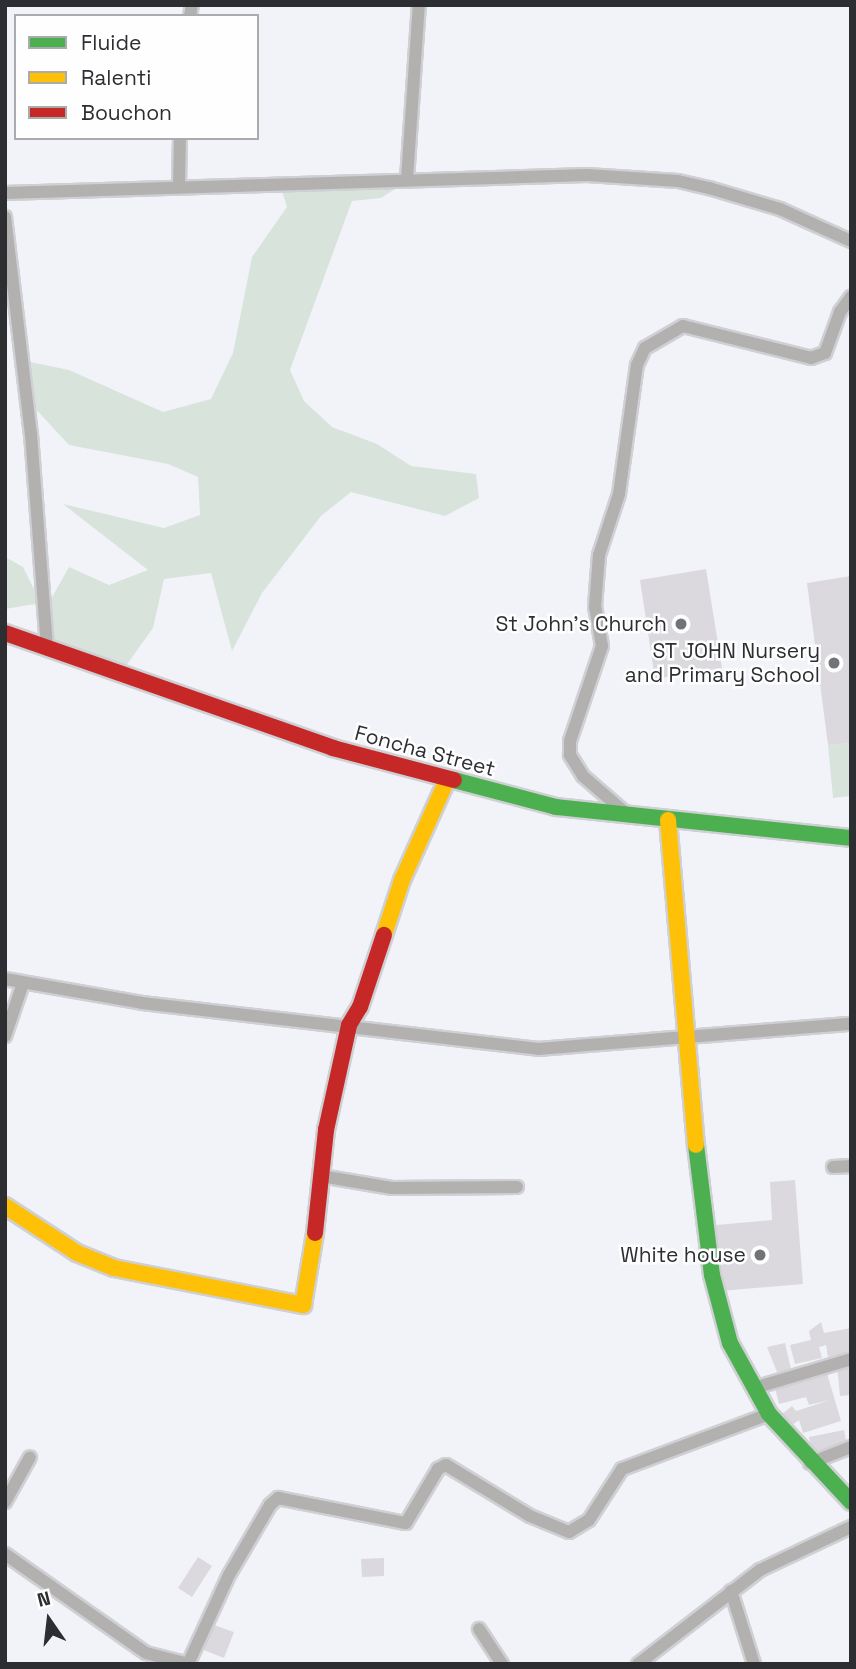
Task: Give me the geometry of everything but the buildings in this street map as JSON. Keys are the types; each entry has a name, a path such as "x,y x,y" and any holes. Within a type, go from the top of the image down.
{"street":[{"path":"407,179 419,5"},
{"path":"179,185 180,140"},
{"path":"5,193 179,185 281,188 407,179 587,175 678,181 780,209 851,241"},
{"path":"5,217 31,434 47,649"},
{"path":"632,818 583,776 570,755 602,646 595,607 599,555 619,494 637,365 645,348 683,326 811,358 825,354 840,312 851,297"},
{"name":"Foncha Street","path":"5,633 252,722 447,780 556,807 632,818 777,827 851,838"},
{"path":"5,1206 54,1241 114,1268 303,1304 308,1295 321,1176 349,1025 360,1007 402,880 447,780"},
{"path":"668,820 687,1035 688,1077 712,1275 730,1343 769,1414 810,1463 851,1502"},
{"path":"5,979 142,1003 538,1049 639,1044 687,1035 851,1024"},
{"path":"5,1036 23,983"},
{"path":"833,1167 851,1166"},
{"path":"321,1176 392,1188 517,1187"},
{"path":"754,1388 851,1359"},
{"path":"5,1554 146,1653 188,1664 229,1575 270,1505 278,1498 406,1523 438,1469 446,1465 530,1516 569,1532 589,1521 622,1469 769,1414"},
{"path":"810,1463 851,1447"},
{"path":"5,1502 30,1457"},
{"path":"638,1664 760,1570 851,1527"},
{"path":"730,1591 754,1664"},
{"path":"479,1629 502,1664"}],"shaded area":[{"path":"401,185 381,198 352,201 290,370 304,401 332,427 377,444 411,466 476,474 479,498 445,516 351,492 321,516 262,593 232,651 211,573 164,579 153,628 120,674 47,649 42,615 69,567 109,585 148,570 63,504 164,528 200,515 198,477 168,464 69,445 31,404 30,362 69,370 163,412 211,399 233,353 252,257 287,207 281,188"},
{"path":"5,557 23,567 41,603 5,609"},
{"path":"851,743 851,796 833,798 828,745"}],"traffic: fast":[{"path":"454,780 556,807 851,838"},
{"path":"696,1145 712,1275 730,1343 769,1414 851,1502"}],"traffic: slow":[{"path":"384,935 402,880 447,780"},
{"path":"668,820 696,1145"},
{"path":"5,1206 77,1253 114,1268 303,1305 315,1233"}],"traffic: jam":[{"path":"5,633 333,748 454,780"},
{"path":"315,1233 326,1130 349,1025 360,1007 384,935"}],"place":[{"name":"St John's Church","path":"681,624"},
{"name":"ST JOHN Nursery and Primary School","path":"834,663"},
{"name":"White house","path":"760,1255"}]}
